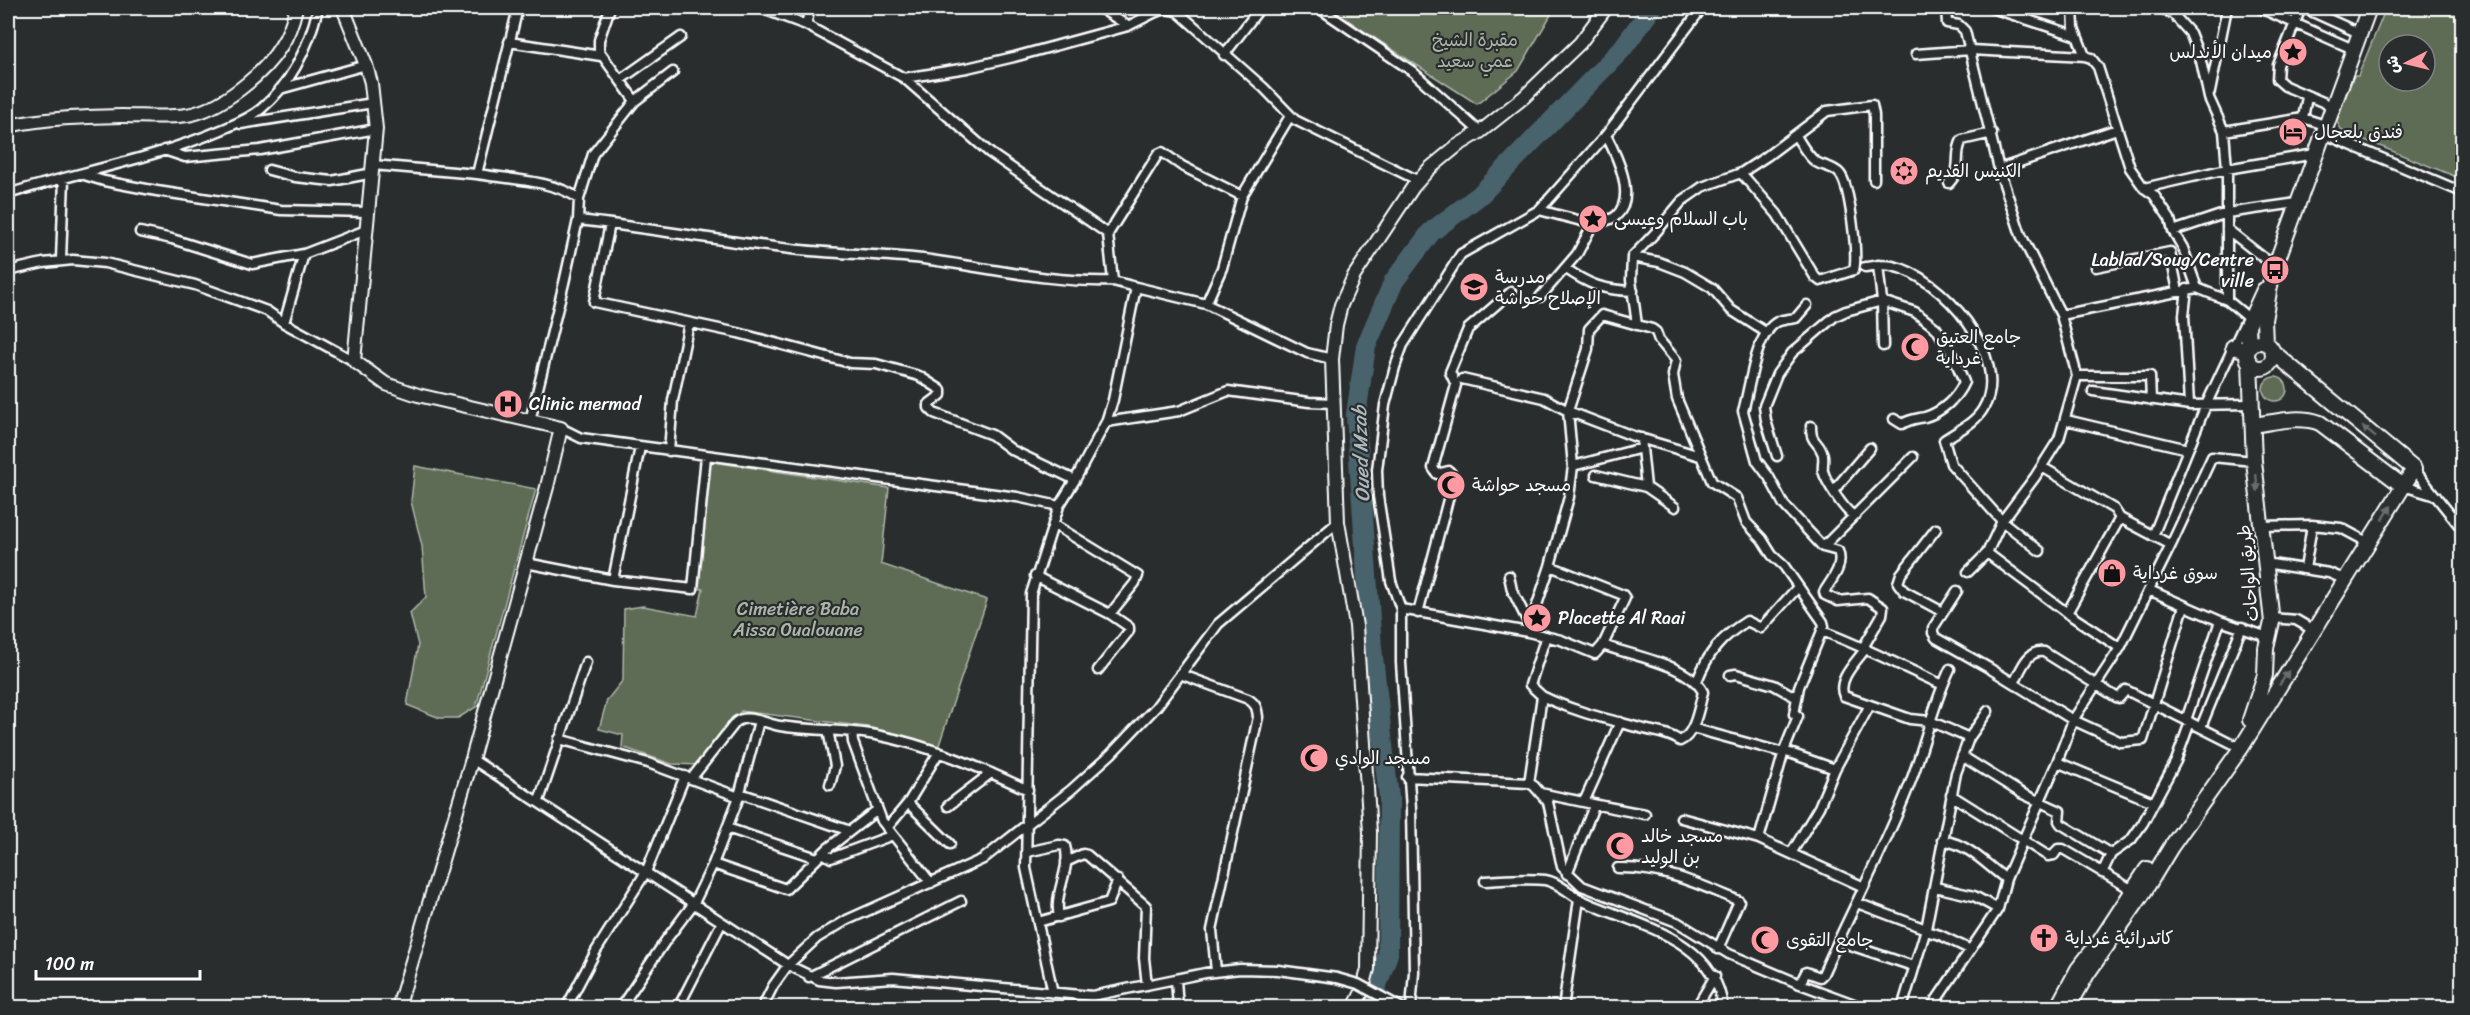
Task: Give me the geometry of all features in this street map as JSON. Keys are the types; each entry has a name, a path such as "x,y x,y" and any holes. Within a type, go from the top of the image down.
{"main road":[{"path":"8,126 85,117 187,115 211,108 253,78 272,60 292,24 296,8"},
{"path":"343,8 366,65 374,103 376,129 354,361 386,384 418,395 561,428 472,759 398,1008"},
{"path":"1354,1008 1362,992 1368,969 1370,832 1356,626 1338,522 1332,358 1341,305 1354,276 1419,181 1457,146 1480,132 1524,97 1580,43 1606,8"},
{"path":"2273,270 2264,320 2272,360 2267,365 2256,367 2249,354 2247,332 2249,318 2273,270 2369,8"},
{"path":"2249,354 2258,342 2269,348 2414,469"},
{"path":"2233,347 2249,354"},
{"name":"طريق الواحات","path":"2238,746 2250,720 2266,669 2272,618 2254,461 2249,354"},
{"path":"2253,425 2300,419 2310,419 2320,423 2403,486"},
{"name":"طريق الواحات","path":"2057,1008 2078,969 2171,847 2315,631 2414,469"},
{"name":"طريق الواحات","path":"2068,1008 2137,893"}],"street":[{"path":"8,194 163,150 251,117 280,89 306,48 318,8"},
{"path":"477,174 518,8"},
{"path":"610,8 599,40 601,56 635,101"},
{"path":"760,8 806,25 904,78 990,153 1108,234"},
{"path":"806,25 810,8"},
{"path":"1100,8 1128,26"},
{"path":"1224,55 1260,8"},
{"path":"1319,8 1412,71 1480,132"},
{"path":"1411,1008 1414,972 1411,808 1407,777 1401,663 1401,609 1391,581 1378,496 1377,470 1385,405 1395,368 1403,345 1461,254 1539,210 1606,135 1702,8"},
{"path":"1946,8 1945,20 1950,24 1963,27 1971,50 1999,169 2021,235 2061,315 2077,376 2059,439 2042,467 2002,521 1987,554 1968,572"},
{"path":"1992,8 2077,36"},
{"path":"2072,8 2072,20 2085,56"},
{"path":"2162,8 2174,15 2190,33 2201,61 2210,98 2224,131 2227,169 2227,300"},
{"path":"2210,98 2227,8"},
{"path":"2260,8 2294,21 2353,49"},
{"path":"2332,106 2285,87 2277,79 2278,65 2294,21 2302,8 2359,33"},
{"path":"904,78 967,68 1128,26 1166,9 1177,10 1224,55 1264,88 1290,116 1419,181"},
{"path":"620,80 681,37"},
{"path":"509,42 601,56"},
{"path":"1916,54 1971,50 2091,58 2098,67 2130,168 2144,188 2154,195 2170,219 2197,288"},
{"path":"280,89 366,65"},
{"path":"530,421 578,220 579,198 593,154 635,101 673,72"},
{"path":"2303,118 2307,97"},
{"path":"233,124 374,103"},
{"path":"1637,325 1630,280 1632,257 1682,201 1702,187 1741,172 1796,136 1827,111 1872,105 1874,180"},
{"path":"1206,304 1222,268 1242,196 1290,116"},
{"path":"2224,131 2303,118 2463,192"},
{"path":"163,150 185,157 260,150 376,129"},
{"path":"1999,169 2117,129"},
{"path":"1949,183 1958,170 1958,147 1962,140 1992,134"},
{"path":"1539,210 1593,224 1613,219 1619,212 1626,195 1613,148 1606,135"},
{"path":"1741,172 1777,214 1815,277 1820,281 1854,270 1851,206 1843,177 1835,169 1812,159 1796,136"},
{"path":"1113,281 1108,234 1158,154 1162,152 1182,166 1242,196"},
{"path":"2144,188 2227,169 2315,154"},
{"path":"269,170 295,177 332,181 373,169 477,174 550,186 570,192 579,198"},
{"path":"80,173 104,181 157,191 281,210 368,212"},
{"path":"61,260 64,178"},
{"path":"2173,231 2226,213 2297,203"},
{"path":"578,220 791,249 932,260 1071,281 1113,281 1206,304 1307,353 1332,358"},
{"path":"610,224 594,302 738,333 850,363 876,364 920,376 941,390 941,395 929,404 929,408 934,412 992,435 1012,450 1075,480"},
{"path":"1540,297 1577,254 1593,224"},
{"path":"2227,228 2273,270"},
{"path":"140,232 172,238 246,264 304,254 366,230"},
{"path":"2096,267 2170,252 2178,291"},
{"path":"284,323 304,254"},
{"path":"1632,257 1659,262 1685,272 1712,288 1727,306 1767,333"},
{"path":"8,271 61,260 105,263 195,285 267,311 284,323 354,361"},
{"path":"1878,266 1882,301 1883,346"},
{"path":"1865,267 1893,266 1910,272 1936,288 1971,327 1987,356 1989,387 1983,409 1966,426 1944,440 1951,464 2002,521 2040,551"},
{"path":"1565,268 1590,284 1610,290 1633,291"},
{"path":"1053,993 1027,879 1030,616 1035,576 1059,506 1106,422 1113,400 1136,287"},
{"path":"2061,315 2197,288 2227,300 2249,318 2206,405 2153,536"},
{"path":"2187,289 2184,315 2189,404"},
{"path":"1418,613 1454,477 1449,471 1437,474 1433,468 1456,386 1450,372 1468,329 1511,292"},
{"path":"1777,456 1766,421 1764,406 1777,374 1787,358 1835,316 1882,301 1915,312 1936,328 1953,355 1964,382 1957,397 1929,416 1902,424 1894,419"},
{"path":"1807,305 1796,318 1776,322 1767,333 1755,361 1743,411 1756,461 1780,498 1823,547 1838,551 1841,559 1824,592 1825,595 1838,601 1868,598 1883,608 1882,615 1865,647 1842,681 1841,688 1844,696 1910,719 1930,721 1969,738"},
{"path":"1529,629 1550,566 1569,497 1573,466 1568,411 1588,349 1590,329 1599,315 1656,332 1659,340 1676,360 1673,375 1677,399 1712,482 1737,498 1746,522 1762,539 1772,555 1784,566 1823,622 1822,631 1797,698 1794,714 1798,716 1784,752 1759,839"},
{"path":"669,451 673,400 689,323"},
{"path":"2077,376 2150,376 2151,400"},
{"path":"2108,377 2110,394"},
{"path":"1462,379 1544,398 1568,411 1641,438 1700,456"},
{"path":"1106,422 1179,411 1228,391 1334,403"},
{"path":"2093,392 2189,404 2252,404"},
{"path":"2066,420 2188,449"},
{"path":"1811,426 1811,436 1822,451 1823,470 1846,511 1853,515"},
{"path":"561,428 582,438 639,447 1017,497 1059,506"},
{"path":"1641,438 1646,487"},
{"path":"613,580 639,447"},
{"path":"1573,466 1642,448"},
{"path":"1834,490 1870,448"},
{"path":"526,563 613,580 693,590 706,456"},
{"path":"1823,547 1912,457"},
{"path":"1931,1008 1998,909 2006,879 2073,720 2120,648 2212,457 2254,461"},
{"path":"2042,467 2114,509 2120,518 2171,545"},
{"path":"2414,469 2463,529"},
{"path":"1596,475 1646,487 1675,507"},
{"path":"2403,486 2436,496"},
{"path":"2067,613 2120,518"},
{"path":"762,1008 773,986 788,965 829,930 983,859 1111,754 1156,707 1218,624 1338,522"},
{"path":"1053,524 1138,576 1136,583 1110,614"},
{"path":"2261,526 2312,525 2341,528 2369,543"},
{"path":"2305,569 2312,525"},
{"path":"1936,529 1901,574 1898,583 1904,591 1943,612"},
{"path":"1987,554 2067,613 2120,648"},
{"path":"2265,563 2329,573 2346,580"},
{"path":"1401,609 1529,629 1595,654 1603,645 1625,598 1623,595 1550,566"},
{"path":"1035,576 1110,614 1130,629 1098,670"},
{"path":"1509,576 1512,590 1529,629"},
{"path":"1697,681 1706,659 1730,631 1747,621 1761,628 1798,587"},
{"path":"2149,590 2220,621 2268,637"},
{"path":"1958,591 1933,628 1932,633 1936,638 2073,720 2121,741 2140,742 2144,737 2152,704 2184,606"},
{"path":"2272,618 2296,620 2315,631"},
{"path":"2102,873 2111,855 2131,840 2175,761 2220,621"},
{"path":"2201,727 2242,627"},
{"path":"1822,631 1865,647 1892,663 1943,685"},
{"path":"1546,636 1530,685 1542,696 1561,705 1668,734 1680,741 1684,739 1692,728 1703,692 1697,681 1658,662 1603,645"},
{"path":"2014,683 2031,653 2044,652 2118,698 2126,690 2238,746"},
{"path":"539,801 586,662"},
{"path":"1800,984 1806,972 1821,976 1892,830 1911,783 1930,721 1950,669"},
{"path":"1180,674 1248,699 1255,704 1258,717 1212,930 1216,971"},
{"path":"1730,675 1736,674 1774,685 1797,698"},
{"path":"1529,783 1542,696"},
{"path":"1792,852 1819,807 1835,769 1870,705"},
{"path":"1902,1008 1913,966 1926,930 1951,795 1962,756 1969,738 1988,711"},
{"path":"566,1008 596,951 646,872 688,778 736,722 747,718 780,726 877,735 939,752 1028,790"},
{"path":"620,1008 694,903 713,864 739,795 759,721"},
{"path":"1584,802 1620,722"},
{"path":"1692,728 1784,752 1835,769"},
{"path":"828,730 835,766 830,785"},
{"path":"852,732 853,742 877,810 890,831 931,883"},
{"path":"560,739 648,763 850,831"},
{"path":"727,828 831,858 890,831 939,752"},
{"path":"1962,756 2039,802 2060,811 2061,824 2111,855"},
{"path":"472,759 809,977 836,982 893,978 1092,996 1216,971 1263,969 1337,978 1358,984 1402,1008"},
{"path":"2057,762 2153,802"},
{"path":"948,806 991,773"},
{"path":"1407,777 1529,783 1548,802 1559,860 1567,874 1582,886 1677,922 1718,949 1800,984 1865,1008"},
{"path":"1539,792 1594,806 1645,814"},
{"path":"1951,795 2023,842 2051,857 2058,849 2063,849 2137,893"},
{"path":"908,803 950,844"},
{"path":"1567,874 1594,806"},
{"path":"713,864 786,889 820,856 877,810"},
{"path":"1681,818 1759,839 1864,886"},
{"path":"1942,840 1967,848 2006,879"},
{"path":"1026,852 1063,845 1066,849 1066,862 1056,900 1059,917"},
{"path":"1066,862 1083,854 1118,880 1146,906 1144,958 1147,985"},
{"path":"1618,867 1670,873 1739,901 1718,949"},
{"path":"1038,922 1109,902 1118,880"},
{"path":"1485,880 1547,880 1579,899 1668,935 1706,964 1715,976 1724,1008"},
{"path":"1935,887 1974,896 1998,909"},
{"path":"1563,1008 1579,899"},
{"path":"809,977 961,901"},
{"path":"1857,903 1940,935 1969,949"},
{"path":"678,1008 722,922"},
{"path":"1838,940 1913,966"},
{"path":"1696,1008 1715,976"},
{"path":"1176,979 1178,1008"},
{"path":"1087,1008 1092,996"}],"green space":[{"name":"مقبرة الشيخ عمي سعيد","path":"1328,8 1555,8 1518,71 1477,104"},
{"path":"2386,8 2462,8 2462,169 2459,178 2342,131 2336,120 2354,76 2358,76"},
{"path":"2275,377 2280,378 2286,384 2286,394 2280,400 2275,401 2270,400 2264,394 2263,389 2264,384 2270,378"},
{"name":"Cimetière Baba Aissa Oualouane","path":"706,461 889,488 881,564 987,600 938,748 868,727 741,711 701,765 672,764 622,747 623,735 599,729 607,700 623,680 624,609 643,606 697,616 703,589 695,588"},
{"path":"415,466 536,489 476,707 458,718 440,718 407,705 418,645 410,613 426,597 422,546 411,501"}],"waterway":[{"name":"Oued Mzab","path":"1369,1008 1388,954 1389,798 1372,648 1356,415 1366,346 1394,281 1431,232 1480,195 1622,49 1652,8"}],"place":[{"name":"ميدان الأندلس","path":"2293,52"},
{"name":"فندق بلعجال","path":"2293,132"},
{"name":"الكنيس القديم","path":"1904,171"},
{"name":"باب السلام وعيسى","path":"1593,219"},
{"name":"Lablad/Soug/Centre ville","path":"2275,270"},
{"name":"مدرسة الإصلاح حواشة","path":"1474,287"},
{"name":"جامع العتيق غرداية","path":"1915,347"},
{"name":"Clinic mermad","path":"508,404"},
{"name":"مسجد حواشة","path":"1451,485"},
{"name":"سوق غرداية","path":"2112,573"},
{"name":"Placette Al Raai","path":"1537,618"},
{"name":"مسجد الوادي","path":"1314,758"},
{"name":"مسجد خالد بن الوليد","path":"1620,846"},
{"name":"كاتدرائية غرداية","path":"2044,938"},
{"name":"جامع التقوى","path":"1765,940"}]}
